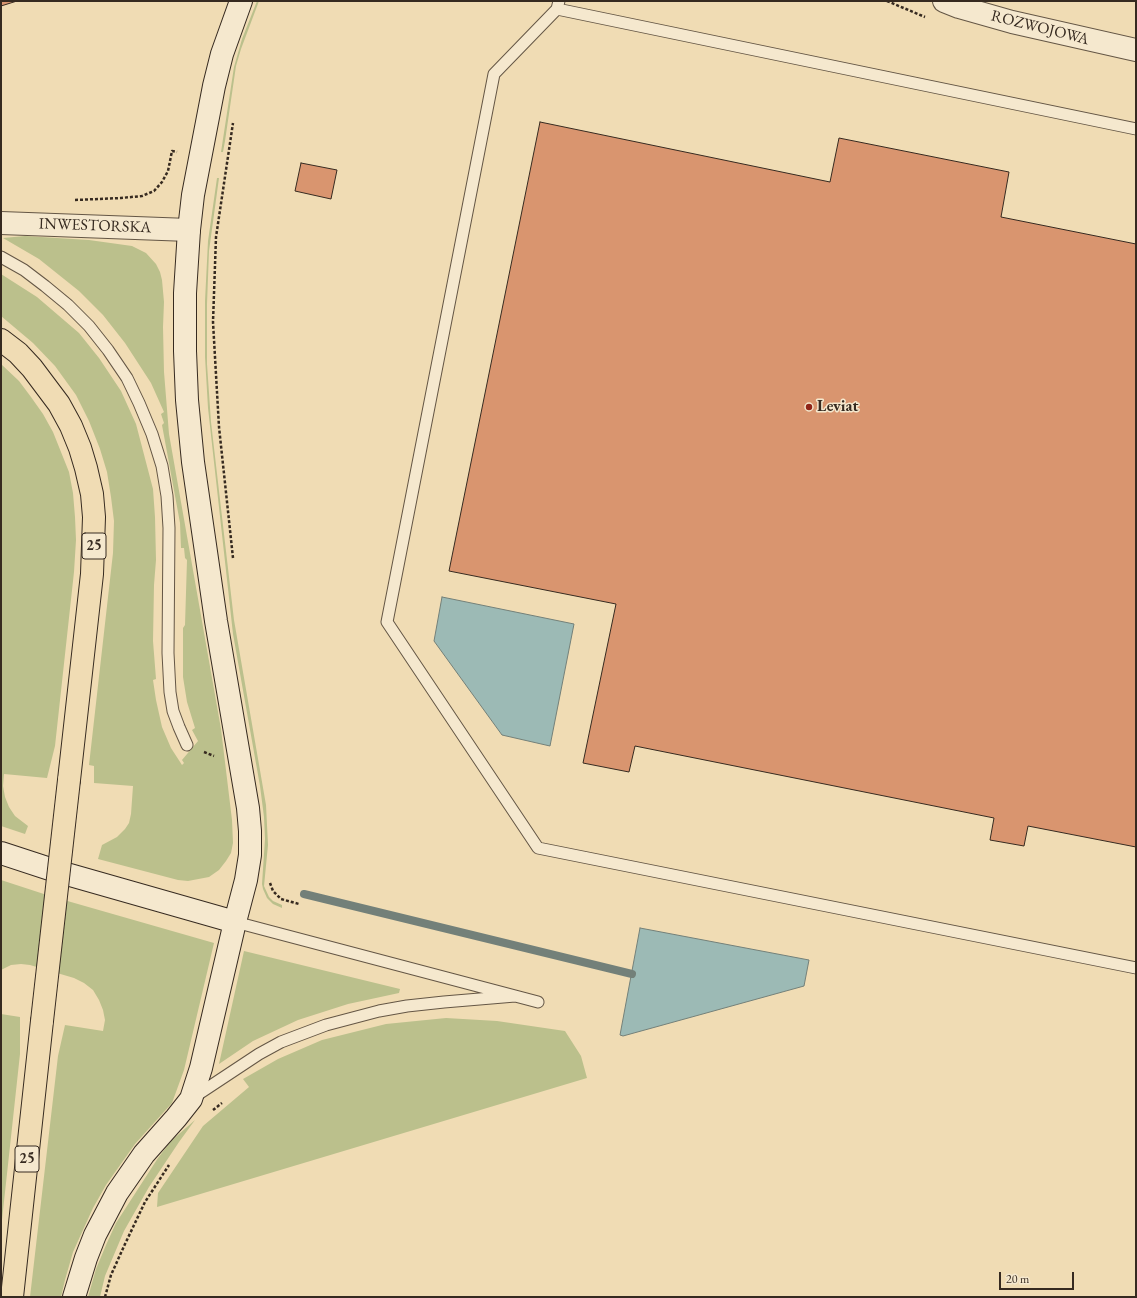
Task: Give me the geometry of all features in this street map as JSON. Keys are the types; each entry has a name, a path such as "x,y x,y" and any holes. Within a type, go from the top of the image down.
{"main road":[{"name":"25","path":"1,340 18,353 32,368 59,404 80,448 92,494 94,517 92,574 12,1297"}],"street":[{"path":"74,1297 95,1235 117,1193 144,1154 191,1099 201,1068 246,880 250,855 250,831 246,801 216,621 192,454 187,400 185,351 185,293 193,194 214,86 222,54 241,1"},
{"name":"ROZWOJOWA","path":"944,1 959,7 1012,22 1136,50"},
{"name":"INWESTORSKA","path":"1,223 189,230"},
{"path":"1,853 63,873 235,922"}],"lane":[{"path":"1136,129 558,5 494,74 387,622 538,848 1136,968"},
{"path":"1,257 24,270 46,286 89,326 108,350 126,378 139,403 152,434 162,466 167,496 169,528 168,653 170,692 173,711 178,727 187,745"},
{"path":"235,922 538,1002"},
{"path":"191,1099 259,1054 281,1042 326,1024 378,1011 407,1006 515,996"}],"path":[{"path":"233,558 219,427 213,322 216,236 234,116"},
{"path":"70,200 142,196 154,190 162,182 168,172 172,151"},
{"path":"270,883 273,891 281,899 299,904"},
{"path":"213,1111 224,1101"},
{"path":"105,1297 111,1276 145,1202 172,1159"}],"green space":[{"path":"257,1 259,1 236,66 225,141 223,152 221,152 234,67 242,39"},
{"path":"217,178 219,178 209,251 207,304 207,364 211,422 234,620 266,805 268,845 264,886 269,897 273,901 282,905 282,908 273,904 267,898 262,884 265,839 264,817 260,786 233,634 208,408 205,357 205,301 208,241"},
{"path":"25,236 89,240 132,246 146,253 156,264 160,272 164,302 164,372 169,434 221,729 232,820 233,843 231,853 219,870 209,877 188,881 178,880 98,859 102,845 117,837 129,823 133,786 94,783 94,766 89,765 113,553 114,521 107,472 89,421 76,395 55,366 33,343 1,316 1,274 37,297 79,333 99,358 121,391 136,424 153,489 155,517 156,560 153,641 156,679 153,680 162,727 171,748 182,765 184,763 182,760 198,741 192,730 195,728 187,702 183,677 183,628 185,625 187,560 185,558 184,548 181,548 180,523 162,425 164,423 161,414 164,412 151,383 125,343 103,315 79,291 39,259 3,238"},
{"path":"1,364 19,381 43,414 53,432 69,472 75,517 76,540 74,572 55,746 47,778 4,774 3,786 5,797 15,816 28,826 25,834 1,826"},
{"path":"1,880 50,896 214,943 184,1070 172,1103 135,1144 106,1185 93,1208 73,1252 61,1297 30,1297 58,1056 65,1025 103,1031 105,1020 99,1000 93,990 74,978 30,965 21,964 11,965 1,970"},
{"path":"244,951 400,989 399,993 348,1004 298,1020 253,1041 219,1064"},
{"path":"1,1014 20,1017 20,1054 1,1229"},
{"path":"446,1018 497,1021 565,1031 581,1056 587,1078 157,1207 158,1193 203,1126 249,1087 243,1079 278,1059 322,1040 386,1024"},
{"path":"195,1120 149,1187 124,1231 105,1276 100,1297 88,1297 96,1269 116,1223 158,1158 171,1141"}],"water":[{"path":"442,597 574,624 550,746 502,735 434,641"},
{"path":"640,928 809,960 804,986 623,1036 620,1035"}],"building":[{"path":"1,1 17,1 1,6"},
{"name":"Leviat","path":"540,122 830,182 839,138 1009,172 1001,217 1136,244 1136,847 1028,826 1024,846 990,840 994,818 635,746 629,772 583,763 616,604 449,571"},
{"path":"301,163 337,170 331,199 295,191"}],"waterway":[{"path":"304,894 632,974"}],"place":[{"name":"Leviat","path":"809,407"}]}
